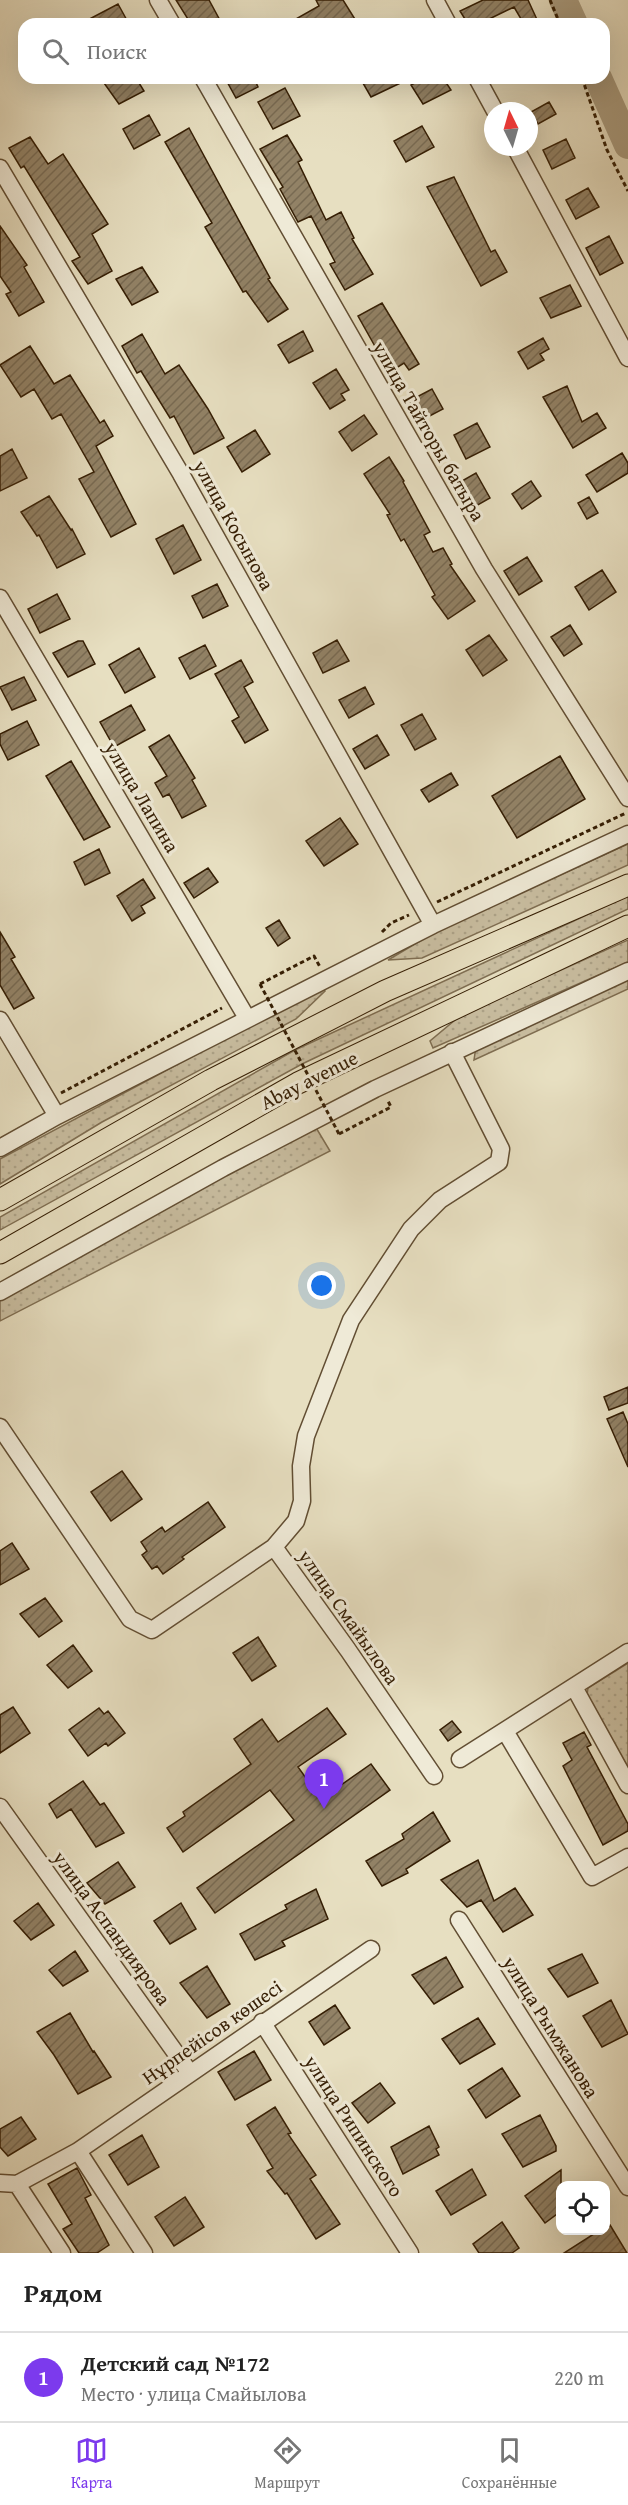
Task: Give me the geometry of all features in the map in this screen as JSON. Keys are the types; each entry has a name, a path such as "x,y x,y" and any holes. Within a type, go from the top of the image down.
{"main road":[{"path":"0,1200 211,1080 385,991 628,885"},
{"name":"Abay avenue","path":"0,1253 298,1083 628,926"}],"street":[{"path":"158,0 168,18"},
{"path":"435,0 445,18"},
{"name":"улица Тайторы батыра","path":"206,84 484,569 628,798"},
{"path":"480,84 490,102"},
{"path":"520,156 628,358"},
{"name":"улица Косынова","path":"0,168 180,474 433,925"},
{"name":"улица Лапина","path":"0,598 247,1018"},
{"path":"0,1148 247,1018 433,925 628,834"},
{"path":"0,1292 223,1167 452,1052 628,970"},
{"path":"0,1020 57,1116"},
{"path":"274,1547 296,1521 302,1501 301,1466 306,1437 351,1320 411,1229 440,1200 499,1162 501,1149 452,1052"},
{"name":"улица Смайылова","path":"0,1427 130,1619 152,1630 274,1547 434,1776"},
{"path":"460,1759 628,1652"},
{"path":"574,1687 628,1785"},
{"path":"505,1731 592,1877 628,1857"},
{"name":"улица Аспандиярова","path":"0,1807 190,2073"},
{"name":"улица Рымжанова","path":"459,1920 628,2187"},
{"name":"Нұрпейісов көшесі","path":"62,2253 8,2183 78,2151 371,1949"},
{"name":"улица Рипинского","path":"262,2022 410,2253"},
{"path":"78,2151 144,2253"}],"path":[{"path":"550,0 558,18"},
{"path":"584,84 607,150 628,191"},
{"path":"320,967 314,956 260,984 339,1134 391,1107"},
{"path":"48,1101 225,1006"}],"shaded area":[{"path":"628,844 628,865 422,958 388,960 435,932"},
{"path":"628,896 628,909 302,1064 0,1230 0,1217 295,1050"},
{"path":"628,940 628,962 433,1048 430,1041 461,1015"},
{"path":"628,971 628,989 474,1060 477,1040"},
{"path":"323,987 325,991 296,1019 102,1122 0,1184 0,1159"},
{"path":"312,1121 330,1151 0,1321 0,1292"},
{"path":"628,1663 628,1772 587,1695 588,1688"}],"building":[{"path":"176,0 209,0 219,18 187,18"},
{"path":"316,0 343,0 354,18 298,18 319,6"},
{"path":"483,0 528,0 536,18 520,18 514,7 491,18 464,18 460,11"},
{"path":"118,4 126,18 91,18"},
{"path":"105,84 140,84 144,91 119,104"},
{"path":"228,84 257,84 258,87 236,98"},
{"path":"363,84 398,84 371,97"},
{"path":"447,84 451,90 423,104 411,85"},
{"path":"285,88 300,116 273,129 258,102"},
{"path":"549,102 556,114 538,124 538,108"},
{"path":"149,115 160,135 134,149 123,129"},
{"path":"422,126 434,147 406,162 394,141"},
{"path":"189,128 270,278 268,279 288,309 268,322 246,291 243,292 205,227 212,223 165,142"},
{"path":"287,135 302,160 298,162 326,220 341,212 354,238 352,239 373,274 345,290 330,264 335,262 311,216 298,222 280,189 283,187 260,149"},
{"path":"30,137 48,164 63,154 108,224 92,234 112,271 88,284 72,261 80,257 24,166 21,168 9,148"},
{"path":"566,139 575,158 552,169 543,150"},
{"path":"454,177 491,252 495,250 507,272 481,286 427,187"},
{"path":"588,188 599,207 576,219 566,200"},
{"path":"0,226 27,265 24,267 44,302 19,316 6,294 11,292 0,276"},
{"path":"609,236 623,263 600,275 586,248"},
{"path":"142,267 158,292 132,305 116,279"},
{"path":"570,285 581,306 551,318 540,298"},
{"path":"382,303 419,364 409,370 404,363 387,374 379,359 381,357 358,316"},
{"path":"303,331 313,351 289,363 278,345"},
{"path":"142,334 165,374 179,365 224,438 194,454 174,416 170,418 141,371 137,373 122,346"},
{"path":"543,338 549,349 540,354 544,360 528,369 518,352"},
{"path":"30,346 54,384 70,375 100,423 104,420 113,436 96,446 136,524 111,537 79,479 94,472 61,414 52,419 34,389 21,397 0,365"},
{"path":"336,369 349,390 341,394 345,400 330,409 313,383"},
{"path":"567,386 582,422 597,413 606,428 573,448 543,397"},
{"path":"432,389 443,409 420,421 409,401"},
{"path":"364,415 377,434 352,451 339,432"},
{"path":"477,423 490,447 466,459 454,435"},
{"path":"255,430 270,454 242,472 227,447"},
{"path":"12,449 27,478 0,491 0,456"},
{"path":"622,453 628,463 628,473 597,492 586,475"},
{"path":"389,457 430,532 424,535 433,552 443,548 452,564 450,565 475,601 448,619 432,597 435,595 404,539 401,541 387,515 390,514 364,474"},
{"path":"476,473 490,498 467,511 453,486"},
{"path":"531,481 541,496 522,509 512,494"},
{"path":"49,496 72,529 85,554 57,568 39,535 37,536 21,512"},
{"path":"589,497 598,513 587,519 578,503"},
{"path":"183,525 201,560 174,574 156,539"},
{"path":"527,557 542,581 519,595 504,571"},
{"path":"602,570 616,592 589,610 575,587"},
{"path":"217,584 228,606 203,618 192,596"},
{"path":"57,594 70,619 40,633 28,609"},
{"path":"570,625 582,644 564,656 551,637"},
{"path":"489,635 507,660 483,676 466,650"},
{"path":"337,640 349,661 323,673 313,653"},
{"path":"78,641 83,641 95,664 68,677 53,653"},
{"path":"205,645 216,666 190,679 179,658"},
{"path":"139,648 155,677 125,693 109,665"},
{"path":"241,660 253,682 244,687 268,730 245,743 232,721 239,717 215,674"},
{"path":"24,677 36,700 12,710 0,687"},
{"path":"365,687 374,704 349,718 339,700"},
{"path":"131,705 145,730 114,747 100,722"},
{"path":"422,714 436,739 415,750 401,725"},
{"path":"27,721 39,745 8,760 0,744 0,734"},
{"path":"169,735 195,778 192,780 206,806 182,818 169,794 163,797 155,783 167,776 149,747"},
{"path":"377,735 389,755 365,769 353,749"},
{"path":"560,756 585,799 517,838 492,796"},
{"path":"71,761 110,827 84,840 46,776"},
{"path":"451,773 458,785 429,802 421,790"},
{"path":"340,818 358,844 324,866 306,841"},
{"path":"99,849 110,873 85,885 74,862"},
{"path":"208,868 218,882 194,898 184,883"},
{"path":"143,879 155,898 141,906 145,913 132,921 117,896"},
{"path":"279,920 290,938 278,946 266,928"},
{"path":"0,932 15,957 11,959 34,998 14,1009 0,985"},
{"path":"628,1387 628,1403 609,1410 604,1397"},
{"path":"623,1412 628,1424 628,1467 607,1419"},
{"path":"122,1471 142,1499 111,1521 91,1492"},
{"path":"208,1502 225,1527 182,1557 184,1559 163,1574 157,1566 152,1569 142,1555 147,1551 141,1542 162,1527 165,1532"},
{"path":"12,1543 29,1569 0,1585 0,1551"},
{"path":"45,1598 62,1621 39,1637 20,1614"},
{"path":"258,1637 276,1666 252,1681 233,1653"},
{"path":"73,1645 92,1671 68,1688 47,1665"},
{"path":"13,1707 30,1733 0,1753 0,1715"},
{"path":"99,1708 104,1714 108,1711 125,1733 108,1746 106,1743 88,1756 69,1730"},
{"path":"327,1708 346,1734 298,1767 321,1799 371,1764 390,1790 215,1913 197,1888 294,1820 270,1790 183,1852 167,1828 185,1816 183,1812 251,1764 234,1739 262,1719 278,1742"},
{"path":"452,1721 461,1732 448,1741 440,1730"},
{"path":"584,1732 591,1745 587,1747 628,1824 628,1831 603,1845 563,1766 572,1760 563,1743"},
{"path":"83,1781 100,1805 104,1803 124,1833 96,1847 71,1809 57,1818 49,1804"},
{"path":"433,1812 450,1841 406,1869 408,1873 382,1886 366,1861 404,1839 402,1834"},
{"path":"478,1860 494,1901 515,1888 533,1915 503,1932 481,1900 467,1907 441,1880"},
{"path":"118,1862 135,1887 105,1904 87,1883"},
{"path":"316,1889 328,1919 282,1941 285,1946 255,1960 240,1934 287,1909 285,1905"},
{"path":"38,1903 54,1925 31,1940 14,1921"},
{"path":"181,1903 196,1929 170,1944 154,1921"},
{"path":"75,1951 88,1971 63,1986 49,1970"},
{"path":"582,1954 598,1983 568,1997 548,1969"},
{"path":"446,1957 463,1987 434,2004 412,1975"},
{"path":"207,1966 230,2004 207,2018 180,1983"},
{"path":"611,2000 628,2034 602,2047 583,2016"},
{"path":"335,2005 350,2028 324,2045 309,2022"},
{"path":"70,2013 111,2077 78,2094 37,2032"},
{"path":"478,2018 495,2044 460,2064 442,2039"},
{"path":"254,2051 271,2080 235,2100 218,2072"},
{"path":"502,2068 520,2096 486,2118 468,2090"},
{"path":"380,2083 395,2103 368,2123 352,2103"},
{"path":"275,2107 291,2133 288,2134 316,2175 310,2179 340,2224 316,2239 287,2193 285,2194 267,2171 273,2168 247,2125"},
{"path":"540,2115 556,2146 556,2151 523,2167 502,2134"},
{"path":"21,2117 36,2139 8,2156 0,2147 0,2129"},
{"path":"429,2126 439,2147 436,2149 439,2155 403,2174 391,2147"},
{"path":"142,2135 159,2167 128,2185 109,2155"},
{"path":"77,2168 91,2195 85,2198 109,2245 97,2253 79,2253 63,2229 72,2224 48,2184"},
{"path":"472,2169 486,2195 451,2215 436,2191"},
{"path":"561,2170 561,2181 556,2181 556,2215 545,2223 525,2196"},
{"path":"185,2197 204,2227 174,2246 155,2217"},
{"path":"502,2222 519,2248 512,2253 479,2253 473,2244"},
{"path":"610,2225 627,2253 564,2253 592,2235 610,2235"}],"waterway":[{"path":"563,0 571,18"},
{"path":"601,84 628,145"}],"place":[{"name":"Детский сад №172","path":"324,1809"}]}
